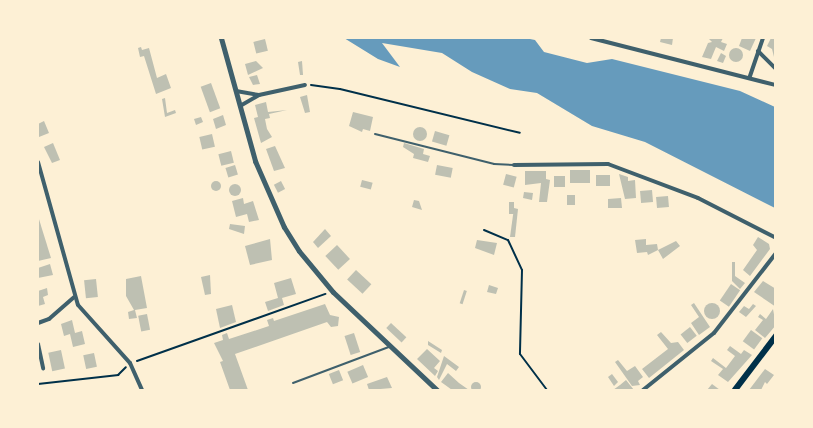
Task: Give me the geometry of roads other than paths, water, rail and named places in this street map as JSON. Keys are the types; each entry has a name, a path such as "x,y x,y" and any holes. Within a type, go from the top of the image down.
{"main road":[{"path":"735,390 776,336"}],"street":[{"path":"221,38 255,161 271,201 294,243 333,292 437,390"},
{"path":"591,38 607,40 750,76 776,85"},
{"path":"750,76 763,38"},
{"path":"758,51 776,69"},
{"path":"240,106 259,95 305,85"},
{"path":"236,91 259,95"},
{"path":"38,162 74,296 86,316 130,363 142,390"},
{"path":"514,165 608,164 698,198 776,238"},
{"path":"643,390 714,333 776,253"},
{"path":"38,323 49,319 74,296"},
{"path":"38,344 43,368"}],"lane":[{"path":"375,134 494,164 514,165"},
{"path":"293,383 390,346"}],"water":[{"path":"344,38 525,38 535,40 544,52 587,63 612,59 740,91 775,107 775,208 645,142 592,126 537,93 510,89 472,72 442,53 382,43 400,67 378,59"}]}
